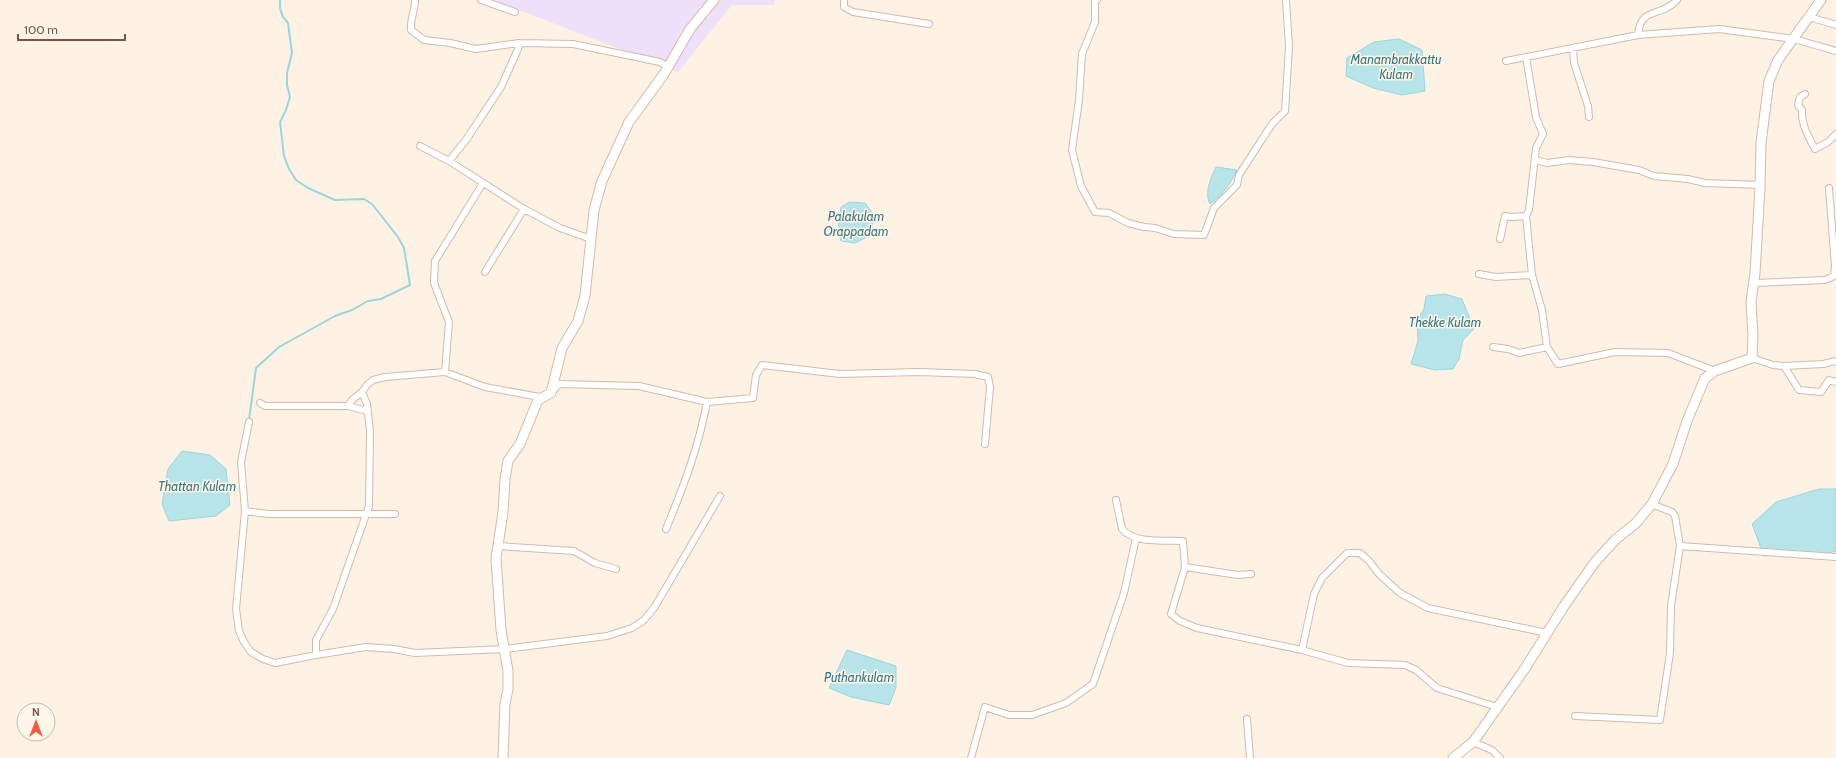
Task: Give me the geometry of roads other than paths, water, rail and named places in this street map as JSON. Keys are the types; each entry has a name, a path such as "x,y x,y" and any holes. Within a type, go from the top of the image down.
{"street":[{"path":"415,0 415,9 410,18 410,30 424,40 450,43 476,49 519,43 582,44 660,62 668,67"},
{"path":"481,0 515,12"},
{"path":"551,393 562,348 578,321 585,296 594,210 602,181 628,122 668,67 690,29 714,0"},
{"path":"844,0 844,7 853,12 929,24"},
{"path":"1097,0 1095,2 1095,22 1082,54 1079,100 1072,150 1081,186 1095,212 1109,213 1128,223 1144,228 1155,228 1174,234 1204,235 1214,208 1237,185 1239,175 1272,124 1285,111 1289,46 1286,0"},
{"path":"1638,35 1639,25 1647,15 1667,10 1677,0"},
{"path":"1752,358 1753,335 1751,302 1754,283 1761,185 1761,143 1769,81 1778,60 1821,0"},
{"path":"1809,17 1836,25"},
{"path":"1506,61 1638,35 1719,28 1794,39 1836,51"},
{"path":"449,161 466,140 501,87 518,49 519,43"},
{"path":"1572,48 1574,63 1588,106 1589,117"},
{"path":"1526,57 1536,117 1543,134 1536,148 1536,160 1529,210 1526,216 1532,275 1542,310 1547,347 1558,364 1615,352 1668,354 1715,371"},
{"path":"1805,94 1800,97 1798,105 1802,110 1801,118 1815,149 1828,142 1836,134"},
{"path":"420,146 449,161 524,209 560,228 591,238"},
{"path":"1536,160 1547,163 1569,160 1594,162 1639,170 1654,176 1688,178 1705,183 1761,185"},
{"path":"445,372 449,322 434,283 435,261 483,183"},
{"path":"1754,283 1825,280 1834,276 1835,266 1829,188"},
{"path":"485,272 524,209"},
{"path":"1500,239 1505,216 1526,216"},
{"path":"1479,274 1496,276 1532,275"},
{"path":"1493,347 1508,348 1519,354 1547,347"},
{"path":"1454,758 1473,742 1595,562 1615,540 1636,523 1652,504 1673,464 1687,421 1705,378 1715,371 1752,358 1773,365 1784,366 1823,364 1836,361"},
{"path":"538,400 551,393 560,384 640,386 707,402 753,398 756,375 762,365 840,374 919,372 975,374 988,377 990,387 985,444"},
{"path":"1784,366 1799,390 1821,392 1829,380 1836,382"},
{"path":"348,406 352,400 373,380 385,377 445,372 484,387 540,397 520,444 508,461 498,546 497,567 501,630 508,671 508,689 505,704 502,758"},
{"path":"316,655 316,640 333,609 369,506 370,431 367,404 362,392"},
{"path":"666,529 687,476 702,432 707,402"},
{"path":"260,403 265,406 348,406 367,410"},
{"path":"249,422 241,462 245,511 236,610 239,631 244,642 257,655 275,663 366,647 394,649 415,653 504,649 607,636 632,628 644,620 654,608 720,496"},
{"path":"1116,500 1122,529 1125,532 1136,538 1183,541 1185,567 1171,614 1180,622 1197,628 1302,650 1348,663 1405,665 1416,670 1437,688 1497,707"},
{"path":"1574,716 1660,720 1670,653 1671,606 1680,546 1675,516 1672,512 1652,504"},
{"path":"245,511 268,514 395,514"},
{"path":"971,758 985,707 1009,715 1032,715 1066,703 1093,684 1124,593 1136,538"},
{"path":"498,546 574,551 595,563 616,569"},
{"path":"1680,546 1836,557"},
{"path":"1302,650 1314,594 1322,578 1347,553 1360,553 1379,574 1400,593 1428,608 1547,633"},
{"path":"1185,567 1238,575 1251,574"},
{"path":"1247,719 1250,758"},
{"path":"1473,742 1492,750 1500,758"}],"water":[{"name":"Manambrakkattu Kulam","path":"1399,39 1422,50 1425,91 1402,95 1373,88 1346,76 1347,58 1374,42"},
{"path":"1216,167 1237,170 1226,189 1210,204 1208,200 1208,190 1210,180"},
{"name":"Palakulam Orappadam","path":"849,202 865,203 874,215 871,235 855,243 841,241 839,231 841,207"},
{"name":"Thekke Kulam","path":"1445,294 1462,299 1474,329 1463,340 1459,359 1453,369 1435,370 1411,364 1418,341 1417,320 1424,309 1426,296"},
{"name":"Thattan Kulam","path":"182,451 210,455 226,469 230,505 216,516 169,521 162,504 168,469"},
{"path":"1819,489 1836,489 1836,551 1827,554 1793,553 1764,556 1752,524 1776,502"},
{"name":"Puthankulam","path":"847,650 896,666 896,688 889,705 851,697 829,688"}],"waterway":[{"path":"249,420 256,368 279,347 335,316 352,310 368,301 381,299 410,285 404,248 398,237 372,204 364,199 335,200 308,188 296,180 289,169 284,156 280,122 290,97 287,85 287,73 292,53 288,23 283,17 280,8 280,0"}]}
